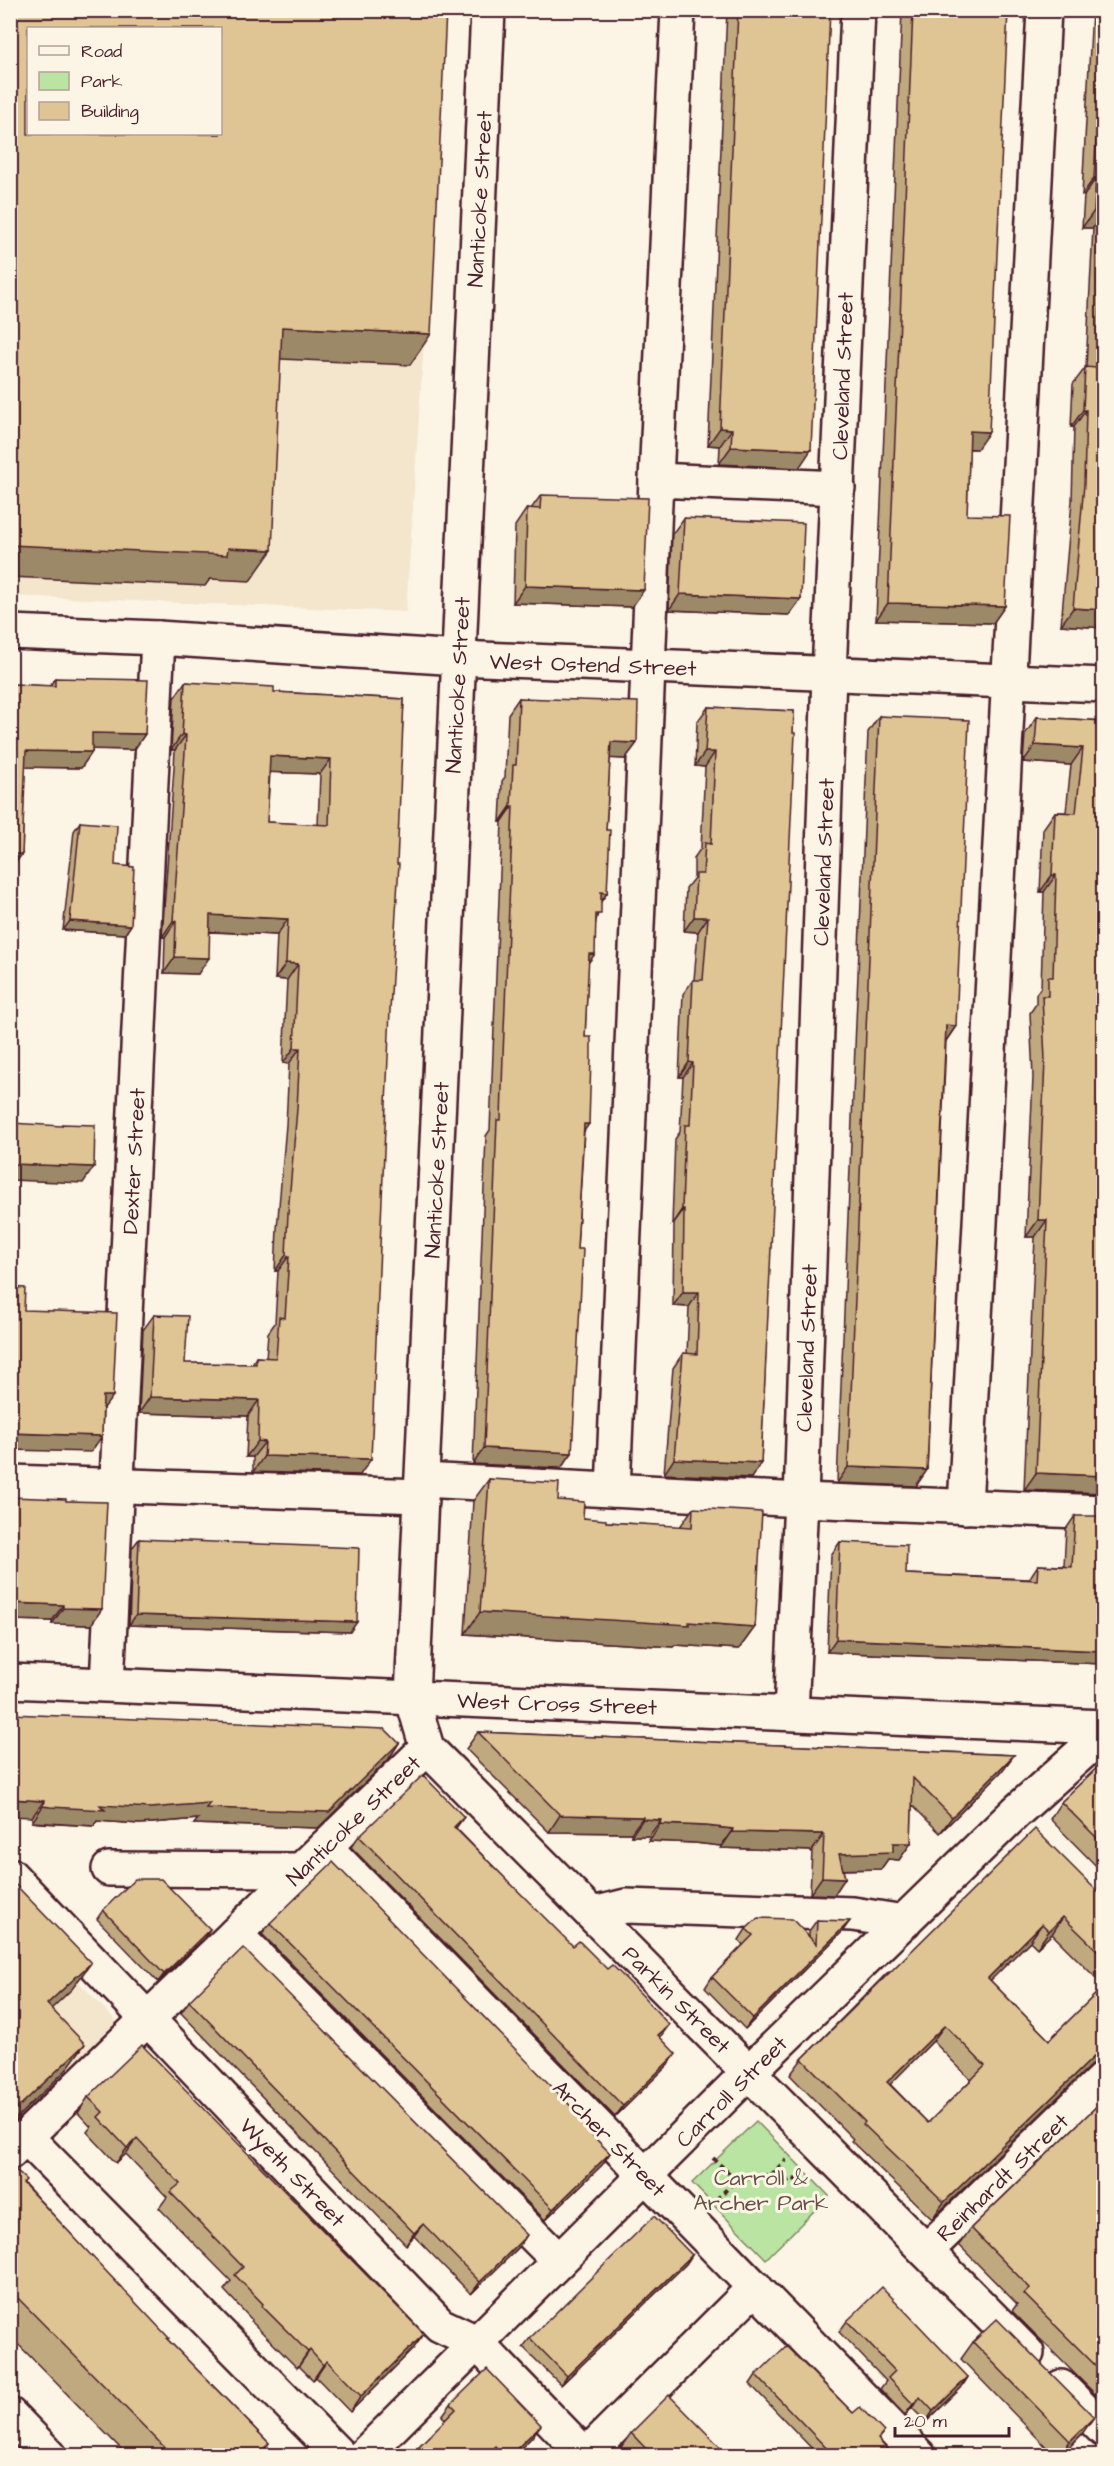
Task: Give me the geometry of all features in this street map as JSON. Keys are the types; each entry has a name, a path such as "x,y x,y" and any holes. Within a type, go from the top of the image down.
{"street":[{"name":"Nanticoke Street","path":"18,2144 427,1748 412,1697 488,10"},
{"path":"613,1490 678,10"},
{"name":"Cleveland Street","path":"791,1713 801,1500 829,674 858,10"},
{"path":"965,1507 1044,10"},
{"path":"656,480 837,488"},
{"name":"West Ostend Street","path":"10,632 158,638 459,658 1104,685"},
{"name":"Dexter Street","path":"107,1684 158,638"},
{"path":"10,1482 117,1486 613,1490 1104,1512"},
{"name":"West Cross Street","path":"10,1681 1104,1727"},
{"name":"Carroll Street","path":"363,2456 749,2072 1016,1812 1104,1733"},
{"name":"Parkin Street","path":"427,1748 1104,2430"},
{"path":"1016,1812 1040,1836"},
{"name":"Archer Street","path":"325,1847 919,2456"},
{"path":"109,1869 301,1870"},
{"name":"Wyeth Street","path":"10,1875 440,2325 476,2342 586,2455"},
{"path":"593,1914 626,1906 853,1914 904,1922"},
{"path":"235,1934 559,2261"},
{"name":"Reinhardt Street","path":"926,2251 1104,2078"},
{"path":"18,2144 340,2456"},
{"path":"586,2455 755,2287"},
{"path":"10,2415 50,2456"}],"path":[{"path":"714,2203 736,2180 771,2175 794,2152"},
{"path":"712,2157 736,2180"},
{"path":"771,2175 781,2184 792,2179 809,2183"}],"shaded area":[{"path":"11,11 446,11 406,612 11,596"},
{"path":"11,1911 118,2023 11,2127"}],"green space":[{"name":"Carroll & Archer Park","path":"756,2121 829,2196 766,2259 692,2183"}],"building":[{"path":"10,10 446,10 431,334 282,327 272,550 228,548 227,555 10,545"},
{"path":"738,10 830,10 811,450 731,447 732,429 720,428"},
{"path":"913,10 1008,10 989,432 970,431 967,515 1010,516 1005,606 888,603"},
{"path":"1104,10 1104,211 1094,211 1096,178 1094,178"},
{"path":"1104,232 1104,610 1073,608 1084,484 1085,367 1097,368"},
{"path":"541,495 648,498 644,590 525,586 527,508 540,509"},
{"path":"684,518 804,523 801,599 680,594"},
{"path":"55,678 148,680 145,734 92,733 92,752 26,751 22,854 14,854 12,914 10,914 10,684 55,686"},
{"path":"185,682 274,687 274,692 404,699 397,864 399,864 390,1010 371,1459 264,1456 265,1442 258,1441 259,1400 150,1397 154,1315 188,1316 185,1363 256,1364 256,1357 276,1358 279,1317 285,1318 289,1256 286,1255 288,1213 300,1048 294,1048 298,964 286,963 288,919 210,915 209,958 175,957 176,921 173,921 186,735 182,734","holes":["270,756 331,759 329,825 267,822"]},
{"path":"519,698 638,702 637,743 611,742 606,830 610,830 607,893 601,892 601,914 596,914 595,954 589,954 585,1037 591,1037 589,1124 584,1124 577,1249 583,1249 572,1453 484,1448 497,1120 501,1120 513,806 511,806 513,765 516,765"},
{"path":"708,707 794,711 793,733 795,733 761,1463 674,1459 683,1353 697,1354 699,1292 683,1292 684,1209 682,1209 685,1125 690,1125 693,1063 689,1062 693,980 703,980 708,917 694,917 696,874 703,874 705,843 711,844 715,752 705,752"},
{"path":"879,716 969,720 956,1026 946,1025 927,1470 848,1467"},
{"path":"1037,717 1104,721 1104,1476 1036,1473 1047,1220 1038,1220 1045,1060 1042,996 1048,996 1048,977 1053,977 1056,875 1052,875 1055,812 1076,813 1083,748 1035,745"},
{"path":"80,822 117,825 115,865 134,867 131,925 70,921"},
{"path":"10,1123 95,1125 94,1167 13,1164 10,1224"},
{"path":"10,1287 25,1288 24,1310 117,1313 113,1396 103,1396 102,1436 10,1433"},
{"path":"489,1479 559,1483 558,1500 584,1502 583,1518 606,1520 606,1522 692,1527 693,1508 762,1512 755,1627 480,1612"},
{"path":"10,1497 107,1502 102,1609 10,1603"},
{"path":"1075,1516 1104,1516 1104,1651 836,1639 840,1542 907,1545 906,1574 1037,1580 1038,1565 1072,1567"},
{"path":"139,1539 359,1548 357,1622 136,1615"},
{"path":"10,1714 385,1729 399,1743 329,1812 206,1808 210,1803 151,1808 100,1805 105,1810 50,1807 43,1806 44,1801 10,1799"},
{"path":"478,1732 1014,1755 952,1817 913,1778 911,1843 893,1843 893,1852 839,1854 845,1878 822,1877 824,1834 732,1832 733,1829 660,1824 661,1820 643,1819 643,1817 560,1815"},
{"path":"1104,1761 1104,1845 1061,1802"},
{"path":"423,1775 464,1817 454,1827 573,1946 579,1941 607,1969 612,1965 669,2025 658,2035 676,2054 623,2106 359,1836"},
{"path":"1035,1829 1104,1898 1104,1957 1063,1917 1049,1931 1042,1924 988,1978 1049,2040 1104,1986 1104,2047 944,2202 863,2124 865,2122 802,2059","holes":["945,2025 985,2066 928,2123 887,2082"]},
{"path":"333,1862 596,2132 592,2135 610,2153 553,2209 270,1923"},
{"path":"10,1879 91,1963 47,2004 85,2044 10,2115"},
{"path":"135,1879 161,1879 210,1929 164,1974 103,1910"},
{"path":"758,1918 792,1919 816,1944 817,1920 850,1921 753,2018 712,1977 753,1935 746,1929"},
{"path":"243,1948 527,2235 480,2282 423,2224 414,2233 189,2001"},
{"path":"142,2045 424,2334 361,2396 327,2361 323,2365 310,2350 308,2352 235,2275 243,2267 170,2192 180,2184 137,2138 127,2148 98,2117 103,2112 88,2097"},
{"path":"1104,2099 1104,2374 1024,2294 1030,2288 971,2228"},
{"path":"10,2165 26,2180 23,2183 169,2338 167,2339 269,2443 257,2456 173,2456 10,2290"},
{"path":"654,2216 692,2255 567,2376 530,2338"},
{"path":"882,2287 968,2377 933,2411 920,2397 913,2404 888,2378 895,2371 847,2321"},
{"path":"997,2319 1094,2417 1070,2441 973,2342"},
{"path":"786,2346 853,2413 860,2407 884,2432 878,2439 891,2454 890,2456 834,2456 756,2375"},
{"path":"487,2369 541,2425 509,2456 504,2456 495,2446 485,2456 409,2456 456,2409 451,2404"},
{"path":"669,2395 729,2456 653,2456 631,2433"}]}
